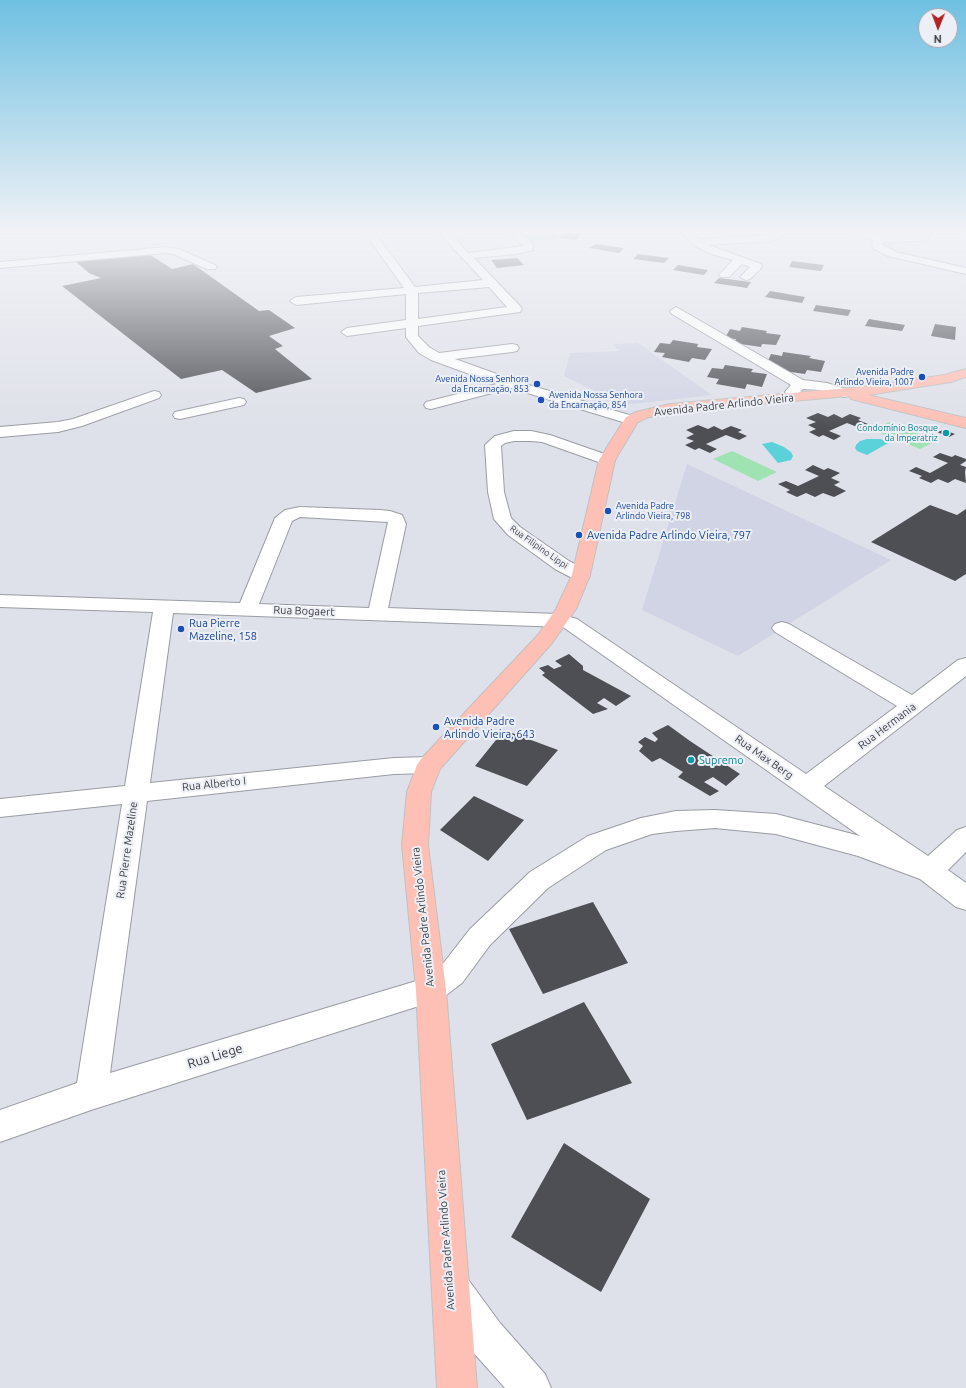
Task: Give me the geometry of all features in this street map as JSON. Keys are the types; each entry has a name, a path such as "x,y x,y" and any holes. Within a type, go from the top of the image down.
{"main road":[{"path":"850,395 966,373"},
{"name":"Avenida Padre Arlindo Vieira","path":"457,1388 431,990 416,845 419,792 429,765 545,640 560,620 581,575 607,460 631,420 641,415 670,408 797,391 825,395 850,395"},
{"path":"850,395 966,423"}],"street":[{"path":"296,301 333,298"},
{"path":"412,298 412,337 418,346 436,357 511,384 631,420"},
{"path":"347,332 516,309 506,298"},
{"path":"676,311 797,391 822,386 850,395"},
{"path":"436,357 512,348"},
{"path":"431,405 511,384"},
{"path":"0,432 58,427 77,423 154,395"},
{"path":"180,415 239,402"},
{"name":"Rua Filipino Lippi","path":"581,575 562,565 514,531 503,519 496,492 493,445 500,439 514,436 531,436 545,438 607,460"},
{"path":"247,609 284,518 295,512 316,512 380,515 390,516 396,519 397,524 378,614"},
{"name":"Rua Bogaert","path":"0,601 560,620"},
{"name":"Rua Pierre Mazeline","path":"91,1094 164,606"},
{"name":"Rua Max Berg","path":"560,620 576,627 948,884 966,899"},
{"path":"782,628 914,706"},
{"name":"Rua Hermania","path":"807,786 966,665"},
{"name":"Rua Alberto I","path":"0,808 136,792 394,766 429,765"},
{"name":"Rua Liege","path":"0,1126 91,1094 431,990 441,984 452,974 480,936 539,880 597,843 650,825 676,821 715,819 776,824 862,847 929,871"},
{"path":"929,871 966,837"},
{"path":"449,1283 486,1337 531,1388"}],"shaded area":[{"path":"638,343 712,395 624,405 564,376 570,353 619,351 613,344"},
{"path":"687,464 891,560 738,656 642,610"}],"green space":[{"path":"889,422 936,441 920,449 873,430"},
{"path":"732,451 777,472 758,481 713,459"}],"water":[{"path":"867,439 880,439 890,442 867,455 857,451 855,448 860,441"},
{"path":"772,442 791,452 793,456 791,460 778,463 762,444"}],"building":[{"path":"77,298 240,298 259,311 269,310 295,328 269,336 283,346 275,349 312,379 256,393 222,370 181,379"},
{"path":"770,298 805,298 802,303"},
{"path":"816,305 851,310 848,316 813,311"},
{"path":"869,319 905,325 902,331 865,326"},
{"path":"935,324 956,327 955,340 931,336"},
{"path":"742,327 781,335 776,345 762,344 761,347 734,343 736,339 725,338 730,329 740,331"},
{"path":"673,340 698,344 697,347 712,349 705,360 692,358 689,362 662,357 665,353 654,352 660,343 670,344"},
{"path":"783,352 811,356 809,358 825,361 821,372 807,370 805,374 777,370 779,365 767,363 771,354 782,356"},
{"path":"725,365 753,369 751,372 767,374 762,387 747,384 745,389 716,384 719,379 707,377 712,368 723,369"},
{"path":"818,413 828,417 834,414 842,418 850,414 861,418 858,420 868,424 860,428 847,423 829,431 841,436 834,440 823,435 819,437 809,432 816,429 808,425 816,422 806,418"},
{"path":"698,425 708,429 714,426 722,430 731,426 742,430 738,432 747,436 739,440 726,435 706,444 717,449 710,453 699,448 695,450 685,445 694,441 686,438 694,434 686,430"},
{"name":"Condomínio Bosque da Imperatriz","path":"944,430 955,434 949,437 937,432"},
{"path":"940,453 952,457 955,455 966,459 966,461 960,465 966,467 966,483 955,479 948,483 938,479 931,483 919,478 922,476 909,471 916,467 930,473 948,463 933,457"},
{"path":"813,465 824,470 828,468 840,473 831,478 840,482 834,485 846,491 834,497 823,493 815,497 806,493 797,497 786,492 790,490 778,484 786,481 798,486 819,476 805,470"},
{"path":"930,505 957,515 966,509 966,574 955,581 871,542"},
{"path":"569,654 583,666 583,670 631,696 616,706 604,698 597,703 608,709 593,714 542,675 545,673 539,668 548,665 554,669 562,666 555,661"},
{"name":"Supremo","path":"668,725 740,774 726,786 713,777 704,782 719,791 710,796 678,777 683,772 660,758 652,762 639,751 643,746 638,742 645,737 655,742 658,739 652,733"},
{"path":"504,730 558,750 527,786 475,766"},
{"path":"474,796 524,820 488,861 440,830"},
{"path":"593,902 628,963 543,994 509,929"},
{"path":"584,1002 632,1083 527,1120 491,1044"},
{"path":"564,1143 650,1199 601,1292 511,1237"}],"place":[{"name":"Avenida Padre Arlindo Vieira, 1007","path":"922,377"},
{"name":"Avenida Nossa Senhora da Encarnação, 853","path":"537,384"},
{"name":"Avenida Nossa Senhora da Encarnação, 854","path":"541,400"},
{"name":"Condomínio Bosque da Imperatriz","path":"946,433"},
{"name":"Avenida Padre Arlindo Vieira, 798","path":"608,511"},
{"name":"Avenida Padre Arlindo Vieira, 797","path":"579,535"},
{"name":"Rua Pierre Mazeline, 158","path":"181,629"},
{"name":"Avenida Padre Arlindo Vieira, 643","path":"436,727"},
{"name":"Supremo","path":"691,760"}]}
